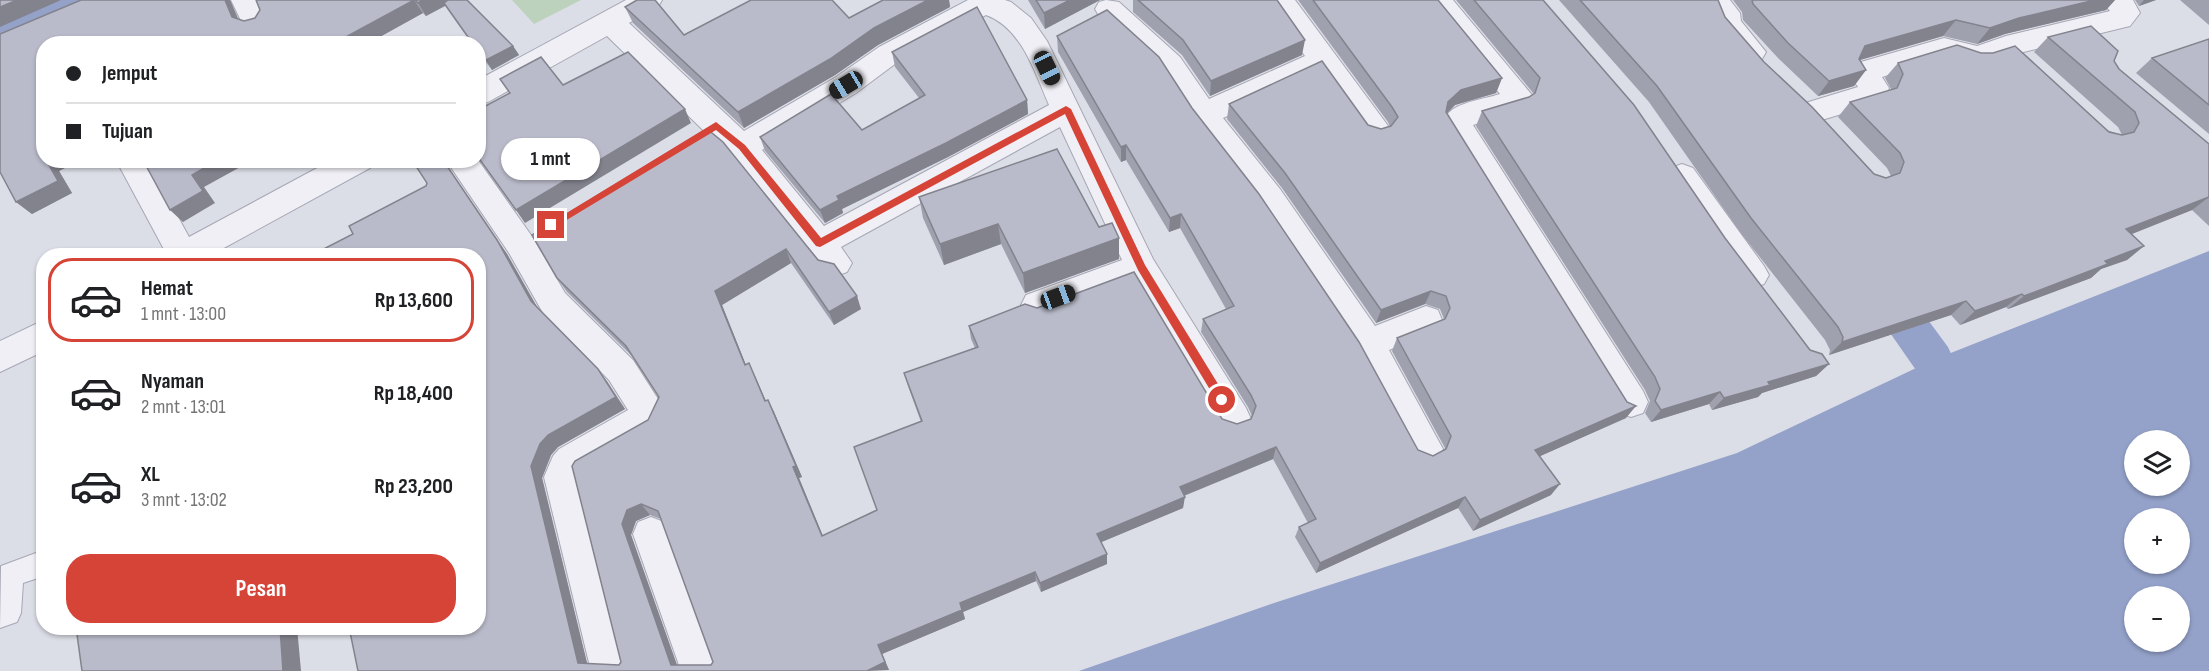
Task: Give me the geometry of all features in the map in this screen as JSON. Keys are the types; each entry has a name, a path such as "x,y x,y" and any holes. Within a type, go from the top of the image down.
{"street":[{"path":"486,90 648,0"},
{"path":"1280,0 1376,131"},
{"path":"1437,0 1517,95 1516,99 1511,102 1462,117 1458,120 1458,126 1631,402"},
{"path":"1713,0 1726,13 1727,24 1766,68"},
{"path":"1812,112 1874,93 1875,88 1864,72 1944,48 1974,56 2120,18 2126,13 2126,9 2115,0"},
{"path":"742,147 846,85 889,54 983,4 1012,9 1025,28 1048,42 1066,109 1141,267 1234,419"},
{"path":"1109,10 1170,64 1203,114 1269,198 1368,344 1426,449"},
{"path":"609,21 706,131 742,147 828,253 1066,109"},
{"path":"2006,46 2031,69"},
{"path":"1203,114 1324,59"},
{"path":"1789,90 1835,137"},
{"path":"1669,158 1727,242 1769,296"},
{"path":"135,168 179,248"},
{"path":"196,248 341,168"},
{"path":"469,168 534,235 554,303 621,370 648,410 644,418 571,460 565,467 562,477 610,671"},
{"path":"1037,304 1141,267"},
{"path":"1368,344 1426,320"},
{"path":"0,358 36,338"},
{"path":"651,534 700,671"}],"lane":[{"path":"0,615 7,613 10,575 36,566"}],"green space":[{"path":"512,0 581,0 534,24"}],"water":[{"path":"2209,251 2209,671 1079,671 1271,604 1737,453 1933,360"}],"building":[{"path":"0,0 17,0 0,7"},
{"path":"81,0 225,0 232,17 244,21 255,18 260,10 256,0 414,0 348,36 36,36 36,168 51,168 58,181 16,202 0,172 0,34"},
{"path":"448,0 467,0 513,46 486,60 486,36 467,36 444,3"},
{"path":"637,0 655,0 684,35 751,0 832,0 849,18 883,0 928,0 874,28 830,59 738,112 625,7"},
{"path":"1036,0 1070,0 1044,13"},
{"path":"1138,0 1277,0 1305,40 1211,81 1183,40"},
{"path":"1313,0 1438,0 1502,78 1461,90 1448,102 1446,112 1627,402 1636,406 1535,450 1560,484 1480,520 1465,497 1320,563 1299,527 1316,519 1276,447 1180,487 1185,497 1097,534 1107,554 1040,583 1035,572 960,603 962,610 878,645 885,662 867,671 358,671 351,635 486,635 486,248 326,248 353,234 349,226 426,186 427,183 417,168 448,168 497,240 531,301 598,369 616,397 548,435 540,444 531,466 578,663 619,665 621,662 572,466 575,461 648,420 659,397 626,346 557,278 532,235 707,129 723,142 818,260 834,264 857,296 829,312 786,249 715,291 745,365 749,363 765,401 768,400 822,536 877,510 854,447 922,421 904,373 978,347 969,326 1025,304 1037,308 1134,272 1222,419 1237,424 1251,419 1256,406 1251,395 1203,319 1234,306 1181,214 1170,218 1126,145 1121,147 1057,36 1107,10 1159,57 1192,108 1259,194 1359,342 1418,450 1433,456 1446,449 1451,436 1397,338 1445,319 1450,308 1446,296 1431,291 1381,310 1285,173 1229,104 1322,61 1368,125 1381,129 1391,126 1398,117","holes":["641,504 658,511 713,662 711,665 671,665 622,524 627,510"]},
{"path":"1474,0 1543,0 1634,105 1725,238 1810,350 1822,354 1829,364 1768,382 1770,385 1724,398 1720,392 1661,410 1655,401 1660,389 1655,377 1482,111 1529,97 1535,93 1540,78"},
{"path":"1580,0 1718,0 1725,17 1764,62 1812,107 1874,174 1886,178 1900,173 1904,162 1900,153 1850,102 1897,88 1903,74 1898,63 1957,45 1981,53 1993,53 2015,46 2109,132 2122,135 2134,132 2139,123 2135,112 2048,37 2091,26 2118,51 2114,61 2119,69 2209,144 2209,197 2126,229 2144,246 2105,261 2108,264 2024,296 2022,294 1975,311 1966,301 1842,342 1843,337 1838,327 1751,218 1657,86"},
{"path":"1752,0 2095,0 2019,18 1990,28 1956,20 1865,46 1859,59 1866,70 1829,81 1788,43 1753,4"},
{"path":"977,7 1027,100 946,143 837,196 839,200 820,210 760,137 831,94 862,130 925,95 892,52"},
{"path":"2209,39 2209,105 2152,58"},
{"path":"628,52 685,109 516,210 486,168 486,106 510,93 500,79 541,57 563,85"},
{"path":"1057,149 1099,227 1112,223 1119,238 1023,273 998,224 940,244 919,197"},
{"path":"147,168 204,168 192,175 203,191 170,210"},
{"path":"77,635 281,635 283,671 82,671"}],"waterway":[{"path":"0,30 66,0"},
{"path":"1877,282 1933,360"}],"route":[{"path":"551,225 716,125 742,147 820,243 1066,109 1141,267 1222,400"}]}
